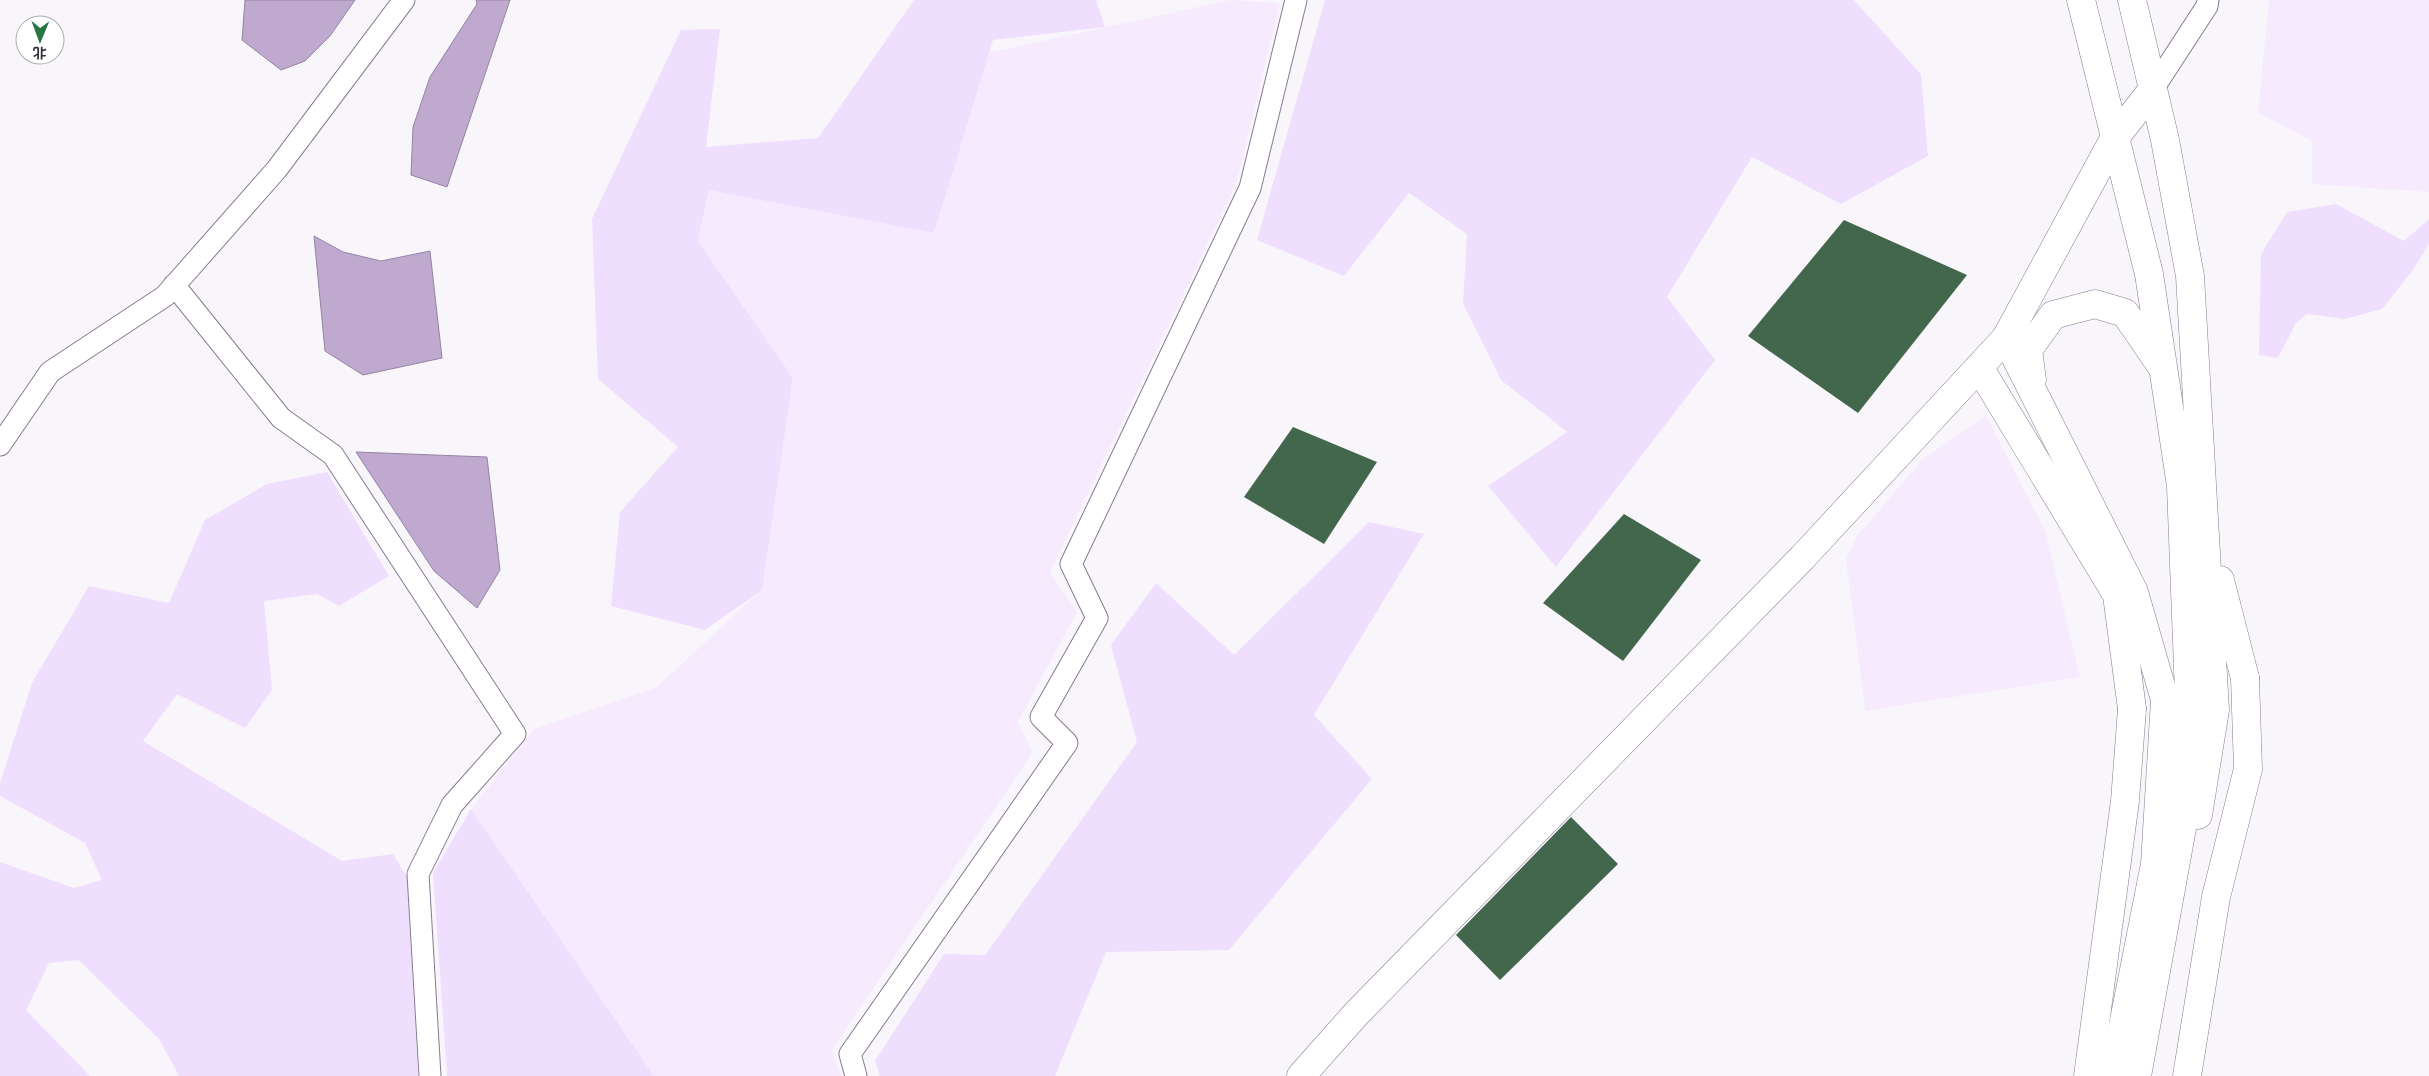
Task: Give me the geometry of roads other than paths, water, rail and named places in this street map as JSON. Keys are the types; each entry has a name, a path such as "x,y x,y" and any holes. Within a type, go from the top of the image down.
{"main road":[{"path":"2081,0 2149,274 2181,486 2189,694 2182,828 2137,1076"},
{"path":"2132,0 2153,89 2190,276 2215,710 2156,1076"},
{"path":"1300,1076 1357,1013 1802,558 2006,338 2114,139 2153,89"},
{"path":"2033,392 2028,350 2053,315 2095,304 2125,313 2163,368"},
{"path":"2006,338 2134,592 2165,700 2156,864 2113,1076"},
{"path":"1979,367 2117,594 2132,709 2125,801 2088,1076"},
{"path":"2187,1076 2216,897 2248,769 2245,678 2205,521"}],"street":[{"path":"0,445 50,372 164,296 174,285 277,168 404,0"},
{"path":"856,1076 850,1054 1067,743 1041,717 1097,618 1071,564 1250,188 1296,0"},
{"path":"2153,89 2207,6 2208,0"},
{"path":"174,285 281,418 333,454 515,734 452,805 418,874 430,1076"}]}
